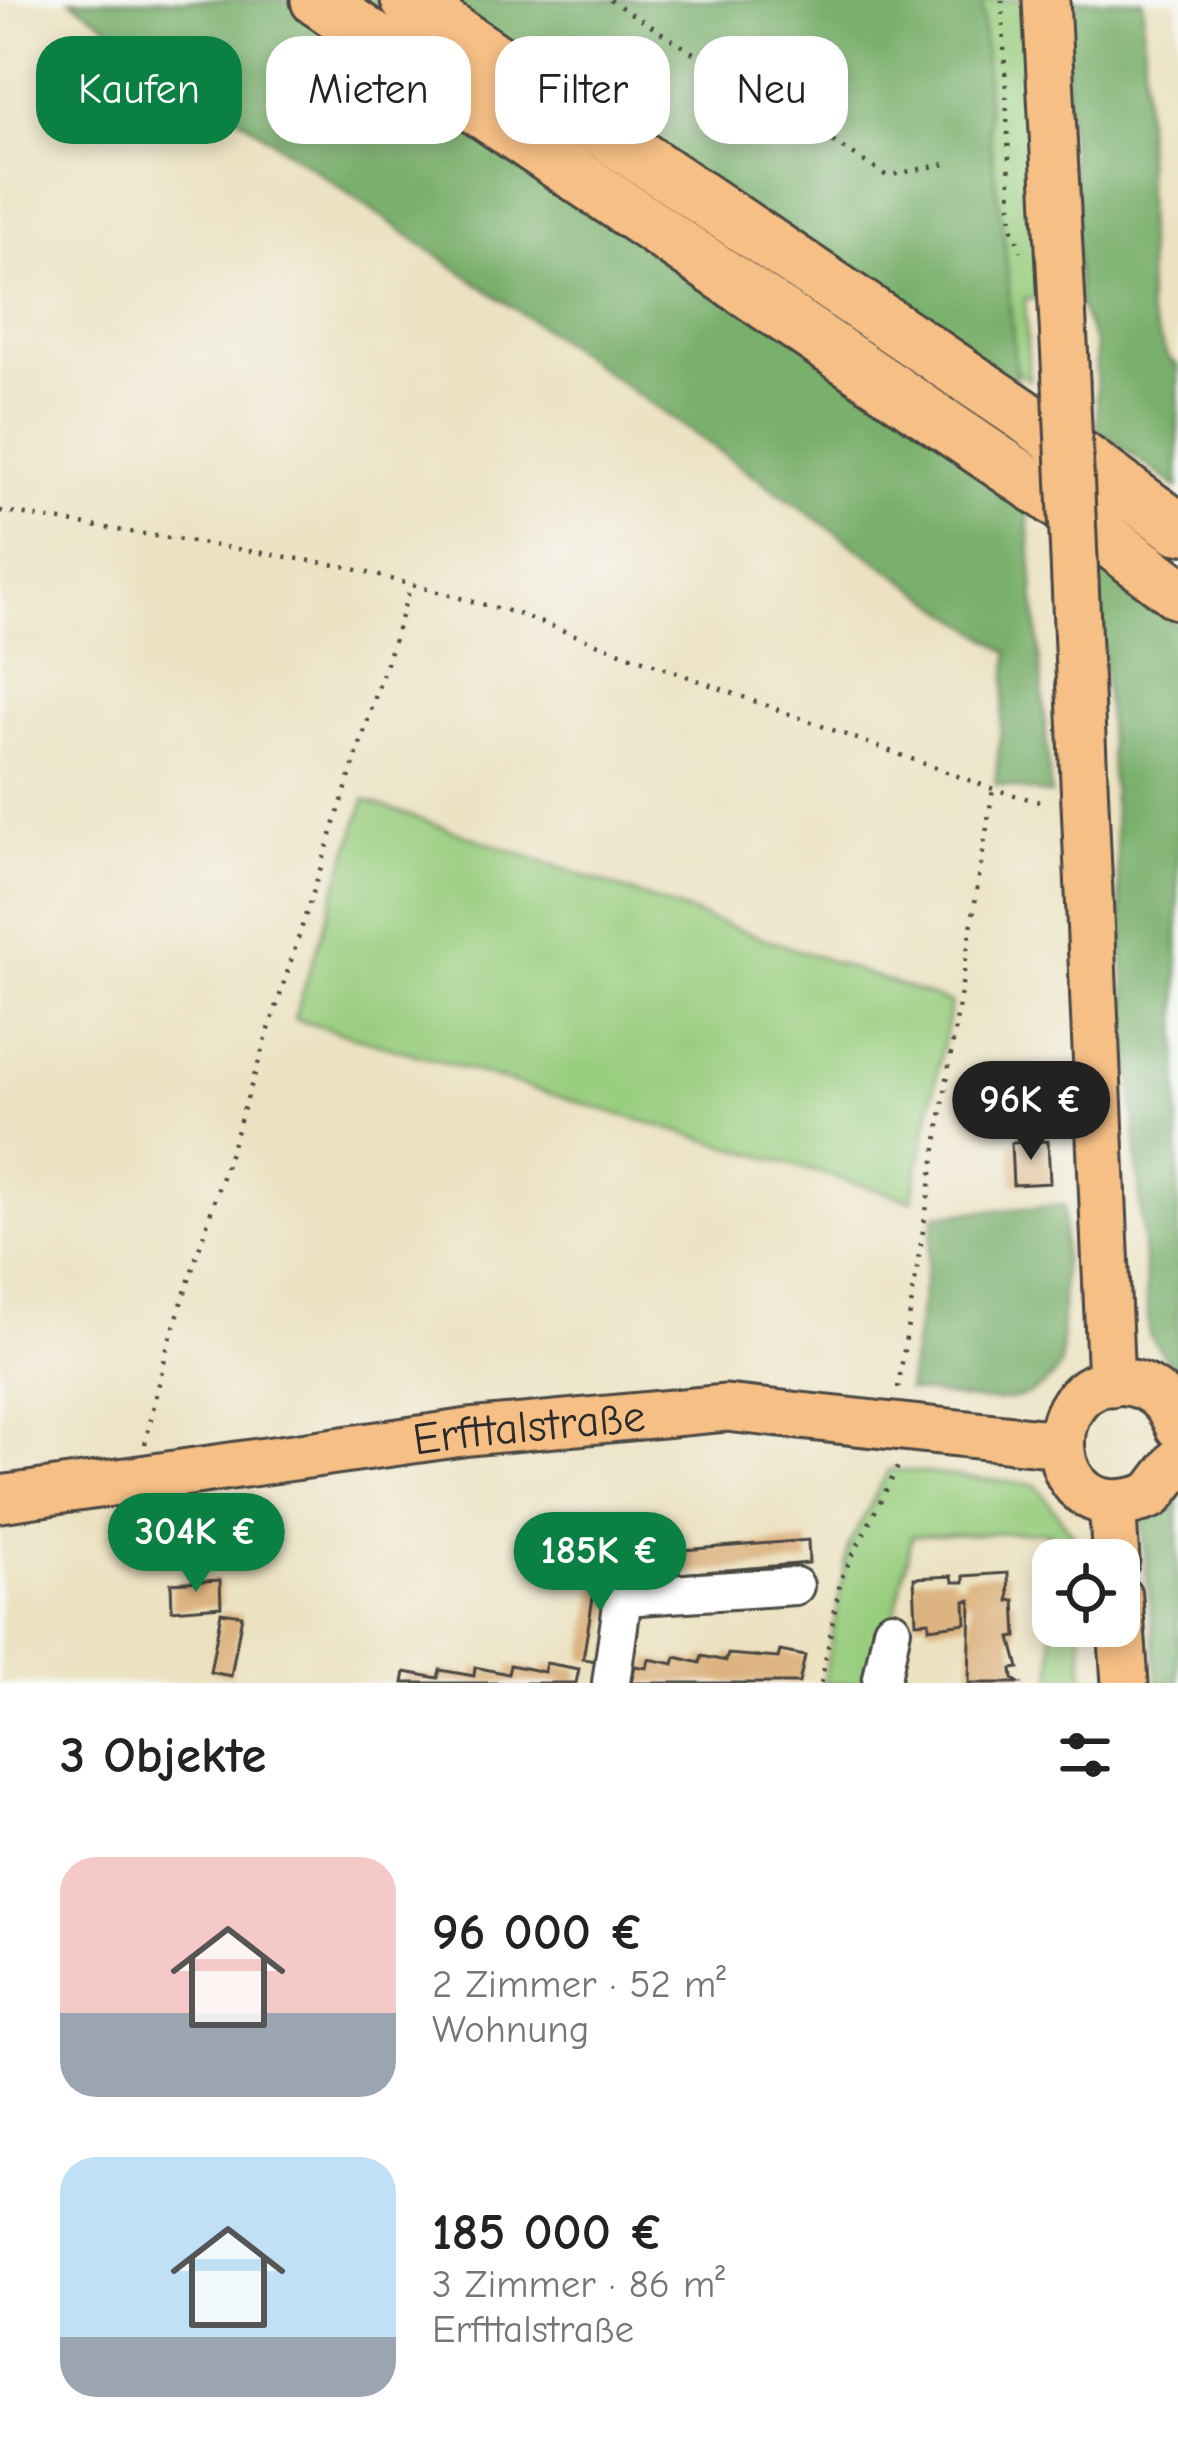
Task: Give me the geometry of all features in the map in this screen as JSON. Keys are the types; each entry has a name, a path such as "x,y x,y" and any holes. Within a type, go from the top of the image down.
{"highway":[{"path":"317,0 1051,497 1178,592"},
{"path":"406,0 1022,414 1178,528"}],"main road":[{"path":"1046,0 1111,1383"},
{"path":"1178,1426 1167,1404 1151,1391 1111,1383 1079,1398 1061,1427 1059,1444 1061,1461 1080,1490 1112,1504 1152,1496 1178,1462"},
{"name":"Erfttalstraße","path":"0,1498 469,1432 726,1408 1059,1444"},
{"path":"1112,1504 1114,1539"},
{"path":"1122,1647 1125,1683"}],"street":[{"path":"611,1683 623,1598 795,1586"},
{"path":"881,1683 892,1630"}],"path":[{"path":"610,0 887,176 949,163"},
{"path":"1002,0 1012,227 1023,257"},
{"path":"0,512 343,566 622,649 993,789 1056,806"},
{"path":"137,1476 167,1349 411,585"},
{"path":"897,1395 993,789"},
{"path":"821,1683 841,1579 904,1455"}],"green space":[{"path":"71,0 982,0 988,127 1005,244 1051,795 995,784 1009,653 278,144 471,144 471,36 266,36 266,136 242,119 242,36 123,36"},
{"path":"982,0 1030,0 1046,298 1025,299 1029,380 1014,370 988,127"},
{"path":"1062,0 1143,0 1148,312 1168,358 1178,366 1178,488 1098,430 1095,344 1079,305"},
{"path":"1097,562 1178,626 1178,1375 1149,1335"},
{"path":"365,800 951,1003 912,1200 294,1019"},
{"path":"1064,1205 1061,1365 1047,1382 1013,1399 907,1390 935,1215"},
{"path":"889,1469 1036,1485 1075,1539 1050,1539 1050,1532 912,1536 880,1683 823,1683 849,1545"},
{"path":"1178,1490 1178,1683 1158,1683 1142,1521"},
{"path":"1052,1647 1082,1647 1084,1683 1053,1683"}],"building":[{"path":"1048,1141 1050,1183 1013,1185 1011,1143"},
{"path":"808,1540 809,1563 621,1579 619,1555"},
{"path":"597,1573 621,1579 597,1661 583,1659"},
{"path":"1008,1573 1017,1637 1011,1638 1019,1668 1012,1669 1013,1679 1019,1683 969,1683 971,1600 965,1601 966,1623 929,1628 929,1621 916,1622 914,1578 952,1576 953,1582 964,1582 964,1576"},
{"path":"220,1580 221,1606 172,1610 171,1583"},
{"path":"221,1612 242,1615 231,1676 210,1672"},
{"path":"780,1651 805,1656 799,1683 631,1683 635,1666 647,1668 649,1659 674,1664 676,1657 700,1663 702,1656 726,1661 728,1654 778,1658"},
{"path":"546,1663 579,1669 576,1683 403,1683 405,1672 438,1678 440,1670 474,1676 475,1667 508,1674 510,1665 544,1672"}]}
